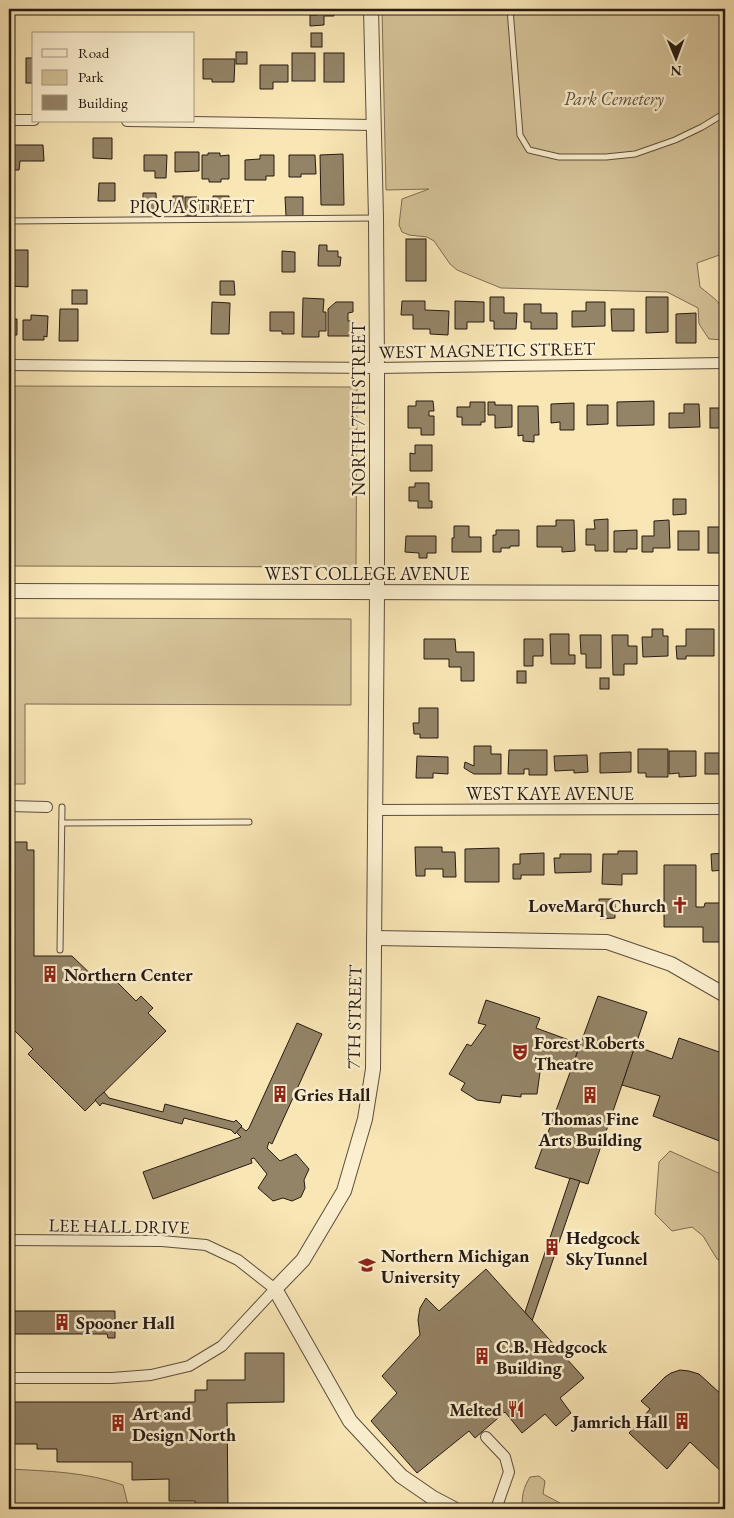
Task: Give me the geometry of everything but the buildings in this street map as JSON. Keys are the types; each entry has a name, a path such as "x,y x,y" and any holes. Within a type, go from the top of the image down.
{"street":[{"name":"NORTH 7TH STREET","path":"371,9 376,218 377,368 377,592 374,810"},
{"path":"9,120 32,120"},
{"path":"188,122 373,125"},
{"name":"WEST MAGNETIC STREET","path":"9,365 377,368 725,363"},
{"name":"WEST COLLEGE AVENUE","path":"9,591 725,593"},
{"path":"9,806 47,807"},
{"name":"WEST KAYE AVENUE","path":"374,810 725,809"},
{"name":"7TH STREET","path":"275,1289 303,1260 344,1191 365,1119 373,1069 374,810"},
{"path":"374,938 608,942 671,964 725,995"},
{"name":"LEE HALL DRIVE","path":"9,1240 162,1241 206,1245 238,1260 275,1289"},
{"path":"9,1378 112,1378 151,1375 189,1366 222,1346 275,1289 350,1421 401,1476 433,1498 454,1509"},
{"path":"486,1437 505,1457 509,1472 496,1509"}],"lane":[{"path":"510,9 520,135 529,150 559,157 606,158 635,154 675,140 725,113"},
{"name":"PIQUA STREET","path":"9,221 376,218"},
{"path":"60,950 62,807"},
{"path":"62,823 250,822"}],"green space":[{"name":"Park Cemetery","path":"382,9 725,9 725,253 697,263 700,287 715,299 724,314 725,340 709,339 699,324 698,308 667,292 501,288 457,270 450,264 434,241 427,237 409,235 402,232 399,225 402,199 429,189 386,190"},
{"path":"9,386 357,387 356,567 9,566"},
{"path":"9,618 351,619 351,705 25,704 25,784 9,784"},
{"path":"670,1151 725,1176 725,1263 717,1259 703,1236 692,1227 672,1231 655,1214 659,1162"},
{"path":"9,1469 67,1473 95,1477 123,1485 128,1505 126,1509 9,1509"},
{"path":"539,1476 545,1481 543,1494 560,1503 561,1509 522,1509 523,1492 530,1477"}],"place":[{"name":"LoveMarq Church","path":"680,905"},
{"name":"Northern Center","path":"50,974"},
{"name":"Forest Roberts Theatre","path":"520,1052"},
{"name":"Gries Hall","path":"280,1094"},
{"name":"Thomas Fine Arts Building","path":"590,1095"},
{"name":"Hedgcock SkyTunnel","path":"552,1247"},
{"name":"Northern Michigan University","path":"367,1265"},
{"name":"Spooner Hall","path":"62,1322"},
{"name":"C.B. Hedgcock Building","path":"482,1356"},
{"name":"Melted","path":"516,1409"},
{"name":"Jamrich Hall","path":"682,1421"},
{"name":"Art and Design North","path":"118,1423"}]}
